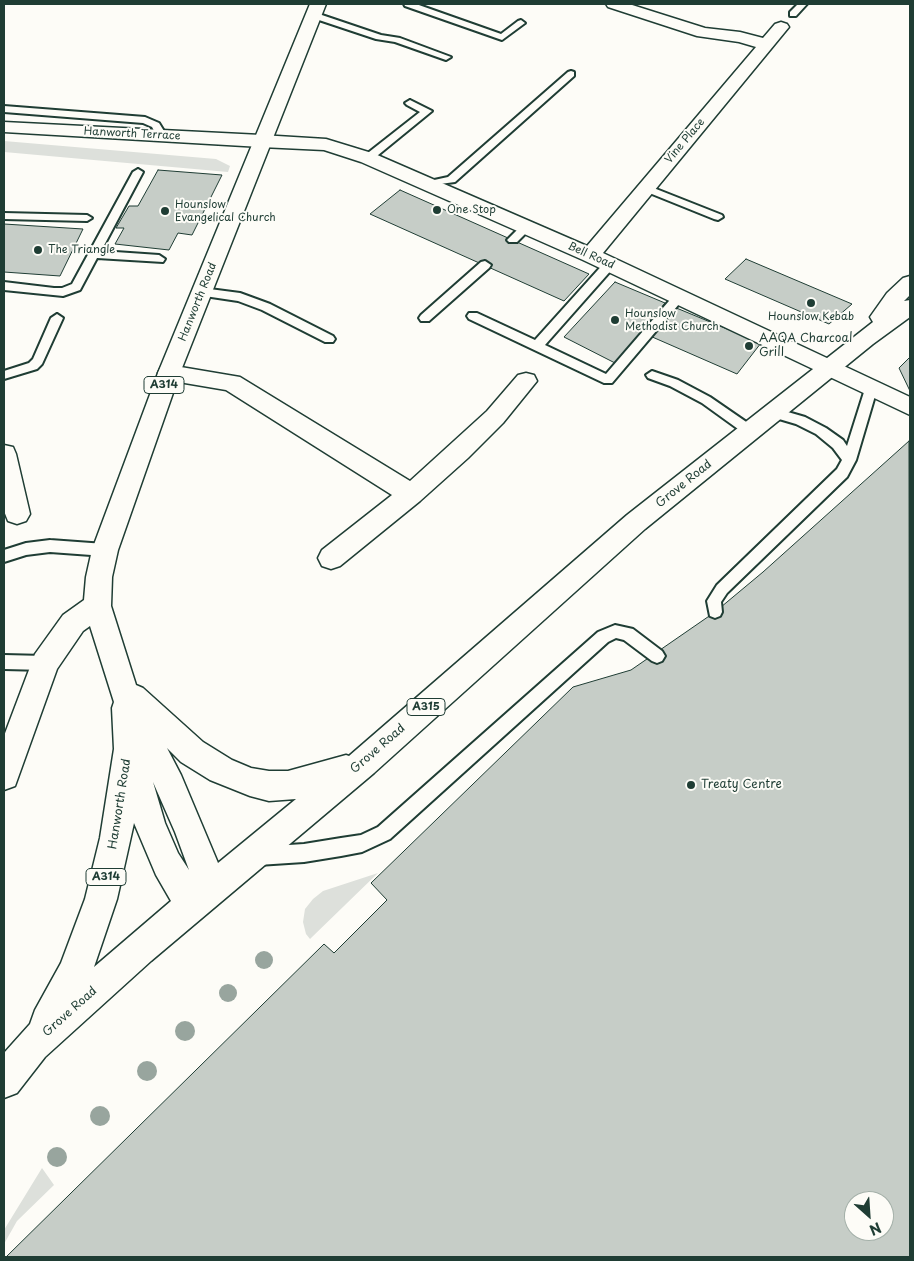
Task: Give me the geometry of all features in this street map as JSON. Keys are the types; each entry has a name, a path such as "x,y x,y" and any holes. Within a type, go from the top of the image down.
{"main road":[{"path":"614,4 703,33 740,37 765,44"},
{"name":"Hanworth Road","path":"202,895 170,785 123,691 97,606 99,577 105,550 169,373 261,141 316,10"},
{"name":"Vine Place","path":"590,256 765,44 787,20"},
{"name":"Hanworth Terrace","path":"4,127 261,141"},
{"name":"Bell Road","path":"261,141 326,145 368,158 429,184 452,188 519,234 610,264 910,407"},
{"name":"A315","path":"865,339 895,298 910,283"},
{"name":"A315","path":"829,369 865,339 910,307"},
{"name":"Grove Road","path":"4,1080 33,1046 202,895 252,856 365,760 636,522 829,369"},
{"path":"169,373 232,383 411,494"},
{"path":"331,558 411,494 471,440 526,381"},
{"path":"4,454 17,514"},
{"path":"4,776 45,663 73,624 97,606"},
{"path":"123,691 192,752 221,770 250,782 269,786 301,783 342,771 365,760"},
{"name":"Hanworth Road","path":"33,1046 75,972 101,899 116,838 129,749 123,691"},
{"path":"129,749 150,825 167,864 202,895"}],"lane":[{"path":"408,4 499,39 521,23"},
{"path":"787,20 803,4"},
{"path":"316,10 379,37 397,40 446,57"},
{"path":"452,188 571,74"},
{"path":"368,158 427,111 410,103"},
{"path":"4,109 145,120 156,125 162,136"},
{"path":"4,286 54,292 70,290 79,283 138,172"},
{"path":"646,188 718,218"},
{"path":"4,216 87,218"},
{"path":"94,254 159,259"},
{"path":"537,346 610,264"},
{"path":"425,318 485,265"},
{"path":"202,292 240,297 266,306 329,339"},
{"path":"473,316 608,380 679,297"},
{"path":"4,375 26,369 38,361 57,318"},
{"path":"652,375 674,383 706,400 750,432"},
{"path":"714,612 714,600 722,590 842,473 849,460 871,389"},
{"path":"774,412 800,420 821,431 838,444 849,460"},
{"path":"4,556 26,549 50,546 105,550"},
{"path":"252,856 341,847 362,843 384,833 603,637 615,631 628,634 657,656"},
{"path":"4,662 45,663"}],"shaded area":[{"path":"4,141 216,159 230,166 228,172 4,152"},
{"path":"378,873 310,939 306,934 303,922 305,909 313,899 323,891"},
{"path":"42,1168 54,1185 17,1221 4,1244 4,1230"}],"building":[{"name":"Hounslow Evangelical Church","path":"158,170 222,175 192,235 178,233 169,250 115,244 124,228 116,228 129,206 138,206"},
{"path":"400,190 589,274 564,301 370,214"},
{"name":"The Triangle","path":"4,224 83,229 60,276 4,272"},
{"path":"746,259 852,304 829,324 725,279"},
{"name":"Hounslow Methodist Church","path":"615,282 665,303 615,363 564,337"},
{"path":"674,307 761,343 737,374 650,336"},
{"path":"910,357 910,391 899,368"},
{"name":"Treaty Centre","path":"909,441 910,1257 6,1257 324,944 334,953 387,900 371,883 573,687 631,670 715,612 763,572"}],"place":[{"name":"One Stop","path":"437,210"},
{"name":"Hounslow Evangelical Church","path":"165,211"},
{"name":"The Triangle","path":"38,250"},
{"name":"Hounslow Kebab","path":"811,303"},
{"name":"Hounslow Methodist Church","path":"615,320"},
{"name":"AAQA Charcoal Grill","path":"749,346"},
{"name":"Treaty Centre","path":"691,785"}]}
